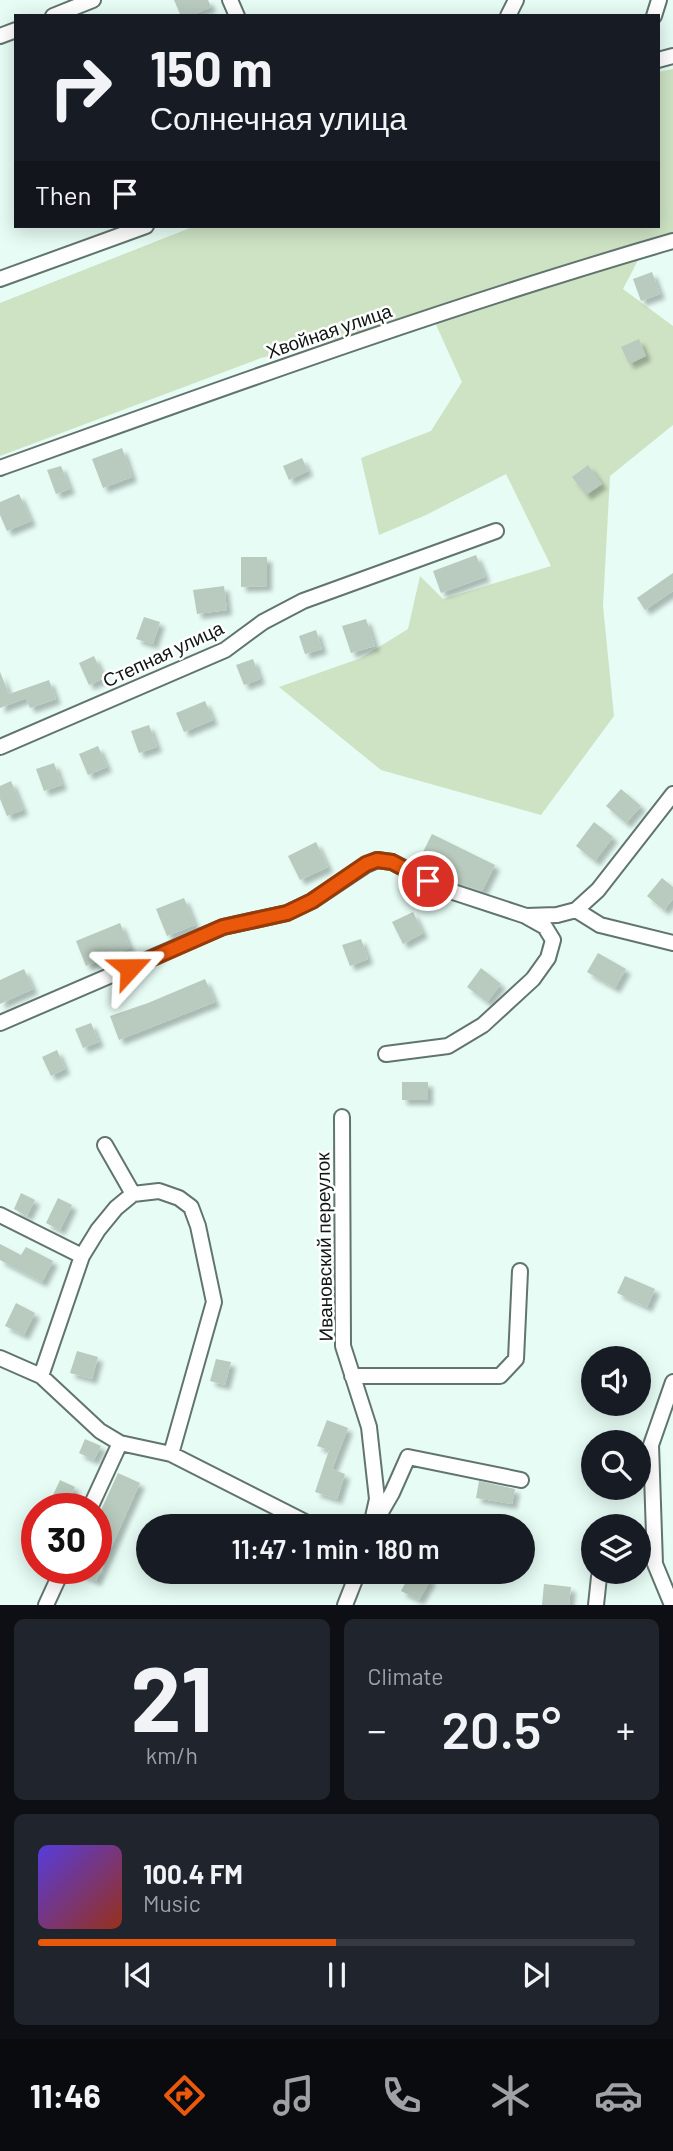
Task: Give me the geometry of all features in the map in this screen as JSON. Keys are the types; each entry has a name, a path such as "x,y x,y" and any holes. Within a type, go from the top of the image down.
{"street":[{"path":"58,14 93,0"},
{"path":"0,279 140,228"},
{"name":"Хвойная улица","path":"0,468 286,365 673,241"},
{"name":"Степная улица","path":"0,747 225,650 263,622 303,601 496,531"},
{"path":"526,916 557,915 576,910 598,890 673,794"},
{"path":"0,1023 223,927 287,913 312,901 366,864 377,860 392,862 447,890 526,916 545,927 553,940 548,958 533,979 483,1025 448,1046 386,1054"},
{"path":"576,910 600,925 673,943"},
{"name":"Ивановский переулок","path":"342,1116 343,1346 369,1427 377,1499 374,1514"},
{"path":"105,1145 133,1194"},
{"path":"41,1376 82,1256 116,1208 133,1194 159,1191 179,1198 191,1207 198,1226 214,1302 171,1454"},
{"path":"0,1215 82,1256"},
{"path":"352,1376 500,1376 516,1359 520,1271"},
{"path":"0,1358 41,1376 100,1431 120,1443 171,1454 289,1514"},
{"path":"673,1382 651,1445 655,1564 673,1605"},
{"path":"97,1493 120,1443"},
{"path":"379,1514 408,1457 521,1480"},
{"path":"46,1605 56,1584"},
{"path":"350,1603 355,1584"},
{"path":"596,1605 598,1584"}],"green space":[{"path":"673,69 673,234 648,241 623,289 673,326 673,425 610,476 603,606 614,716 541,815 381,770 279,687 361,658 408,629 420,576 443,599 551,566 506,474 426,515 379,535 361,458 431,431 462,382 432,316 261,358 0,456 0,303 190,228 660,228 660,72"}],"building":[{"path":"174,0 208,0 211,7 195,14 180,14"},
{"path":"652,272 660,294 641,301 633,279"},
{"path":"639,339 646,356 629,364 621,347"},
{"path":"122,448 132,477 103,488 92,459"},
{"path":"302,458 308,471 289,480 283,466"},
{"path":"588,465 602,484 586,495 572,477"},
{"path":"61,466 70,489 56,494 47,470"},
{"path":"19,494 31,521 7,531 0,515 0,502"},
{"path":"476,555 485,577 441,593 433,571"},
{"path":"241,557 267,557 267,586 241,587"},
{"path":"673,573 673,591 645,610 637,598"},
{"path":"224,586 227,610 197,614 193,590"},
{"path":"144,617 160,622 153,644 136,639"},
{"path":"366,619 375,646 351,653 342,626"},
{"path":"316,630 322,649 305,654 299,636"},
{"path":"94,656 104,678 89,685 79,663"},
{"path":"253,659 260,679 244,685 236,665"},
{"path":"0,672 9,694 49,680 56,699 30,708 26,698 0,708"},
{"path":"205,701 213,720 184,732 176,713"},
{"path":"149,725 157,747 139,753 131,731"},
{"path":"98,746 107,767 88,775 79,754"},
{"path":"54,763 62,785 44,791 36,769"},
{"path":"11,781 23,810 7,816 0,799 0,786"},
{"path":"621,789 641,806 626,823 606,806"},
{"path":"594,822 613,837 595,861 576,846"},
{"path":"432,834 495,865 482,891 451,881 417,864"},
{"path":"316,842 328,867 300,880 288,856"},
{"path":"662,878 673,887 673,899 664,910 647,896"},
{"path":"184,898 195,925 167,936 156,909"},
{"path":"413,912 423,933 403,944 392,922"},
{"path":"120,923 130,948 86,966 76,941"},
{"path":"361,939 368,959 350,966 342,945"},
{"path":"598,953 626,969 615,988 587,972"},
{"path":"481,968 501,984 487,1002 467,987"},
{"path":"24,969 33,989 0,1004 0,980"},
{"path":"205,979 215,1002 119,1040 110,1016"},
{"path":"91,1023 99,1042 83,1048 75,1029"},
{"path":"57,1050 65,1069 51,1076 42,1057"},
{"path":"402,1082 428,1082 428,1100 402,1100"},
{"path":"21,1193 35,1200 27,1216 14,1209"},
{"path":"58,1198 72,1205 60,1230 46,1223"},
{"path":"0,1244 21,1255 26,1247 53,1261 42,1282 0,1260"},
{"path":"625,1276 655,1289 647,1307 617,1293"},
{"path":"16,1303 35,1313 24,1335 5,1326"},
{"path":"77,1351 98,1357 92,1379 70,1373"},
{"path":"216,1359 231,1362 225,1385 210,1381"},
{"path":"327,1420 348,1428 332,1469 345,1474 337,1499 315,1492 329,1450 317,1446"},
{"path":"85,1439 101,1446 94,1460 79,1453"},
{"path":"118,1473 140,1483 112,1545 112,1493 109,1493"},
{"path":"60,1480 75,1487 72,1493 54,1493"},
{"path":"479,1481 515,1489 512,1504 476,1498"},
{"path":"405,1584 428,1584 419,1600 401,1591"},
{"path":"544,1584 571,1587 569,1605 542,1605"}],"route":[{"path":"130,968 223,927 287,913 312,901 366,864 377,860 392,862 428,881"}]}
